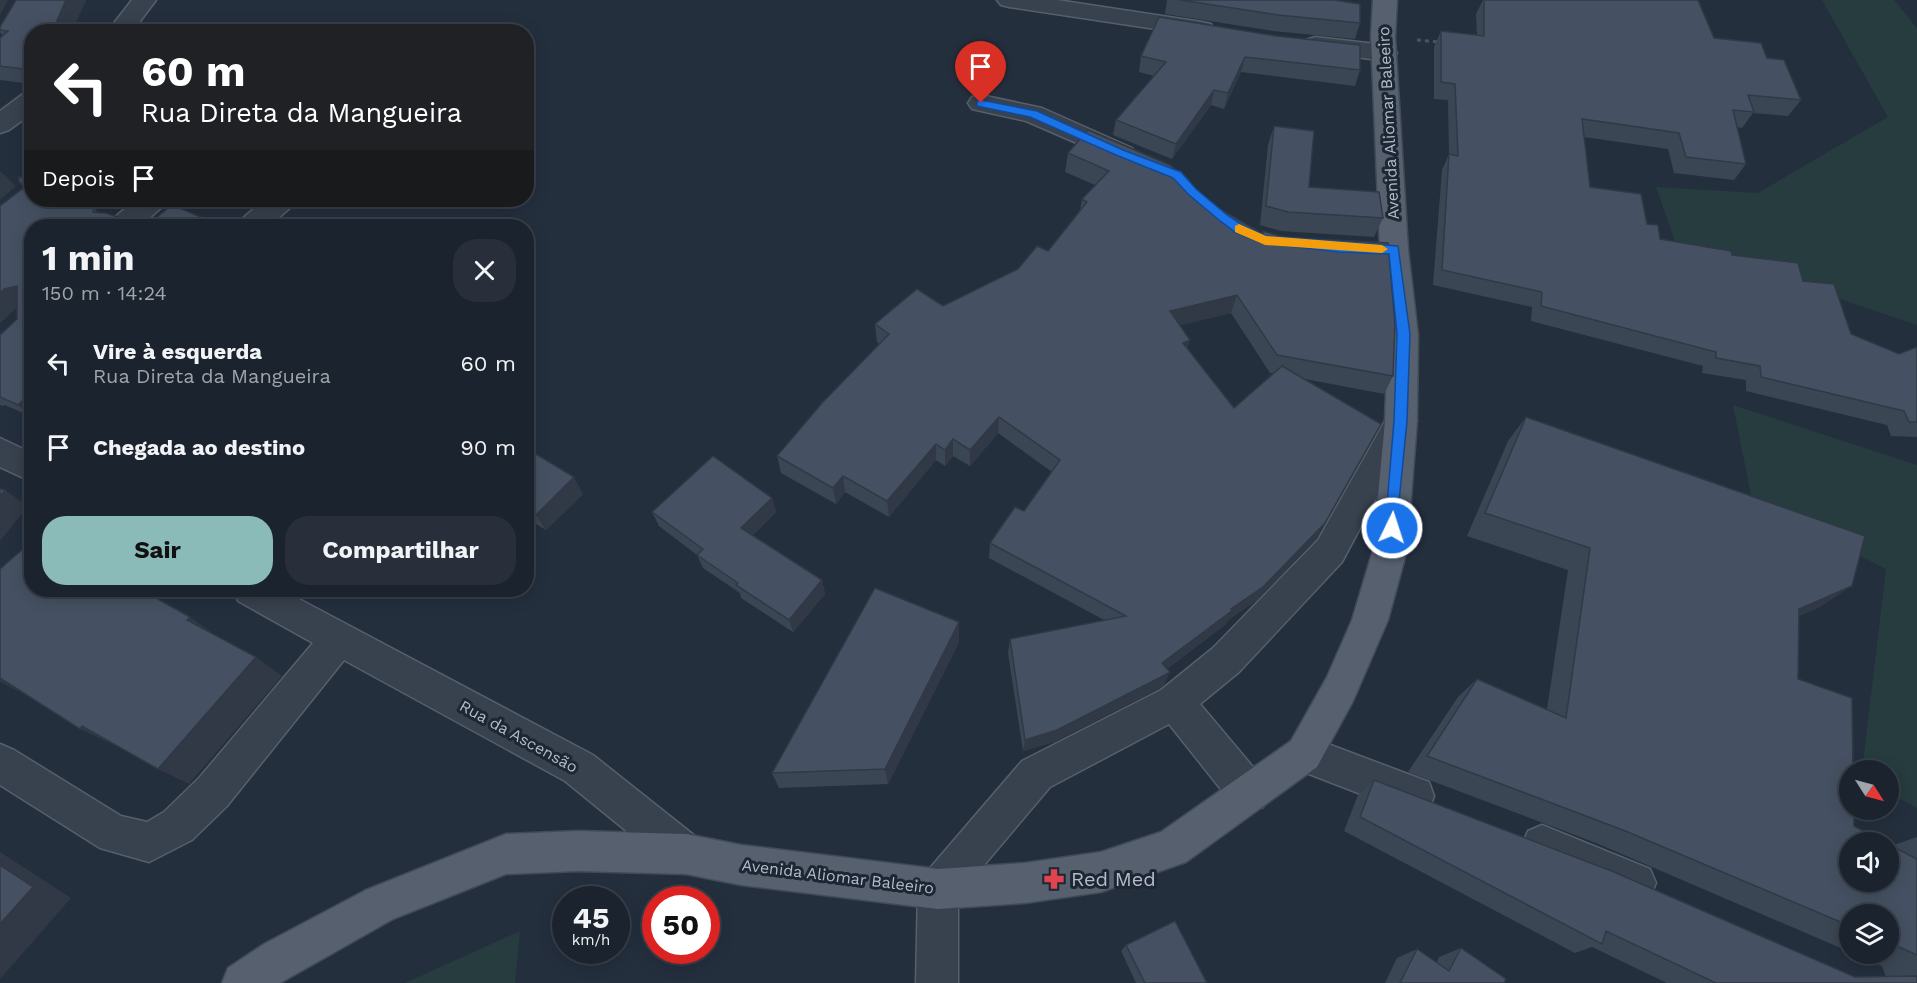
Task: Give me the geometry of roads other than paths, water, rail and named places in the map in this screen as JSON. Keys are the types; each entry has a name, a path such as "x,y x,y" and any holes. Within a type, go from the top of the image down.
{"main road":[{"name":"Avenida Aliomar Baleeiro","path":"243,983 279,959 381,904 506,854 578,851 687,854 741,865 938,889 1025,883 1101,872 1172,848 1304,754 1340,689 1370,620 1390,550 1401,421 1403,334 1383,249 1384,0"}],"street":[{"path":"125,24 144,0"},
{"path":"1009,0 1228,33"},
{"path":"1295,43 1384,45"},
{"path":"981,103 1033,114 1151,166"},
{"path":"0,124 24,106"},
{"path":"131,219 144,207"},
{"path":"260,219 273,207"},
{"path":"937,983 938,889 1036,774 1174,702 1226,660 1330,551 1401,421"},
{"name":"Rua da Ascensão","path":"263,597 579,768 687,854"},
{"path":"0,763 114,834 149,842 178,826 213,792 340,638"},
{"path":"1174,702 1249,793"},
{"path":"1304,754 1452,810"},
{"path":"1507,831 1595,865 1671,898"}],"place":[{"name":"Red Med","path":"1054,879"}]}
